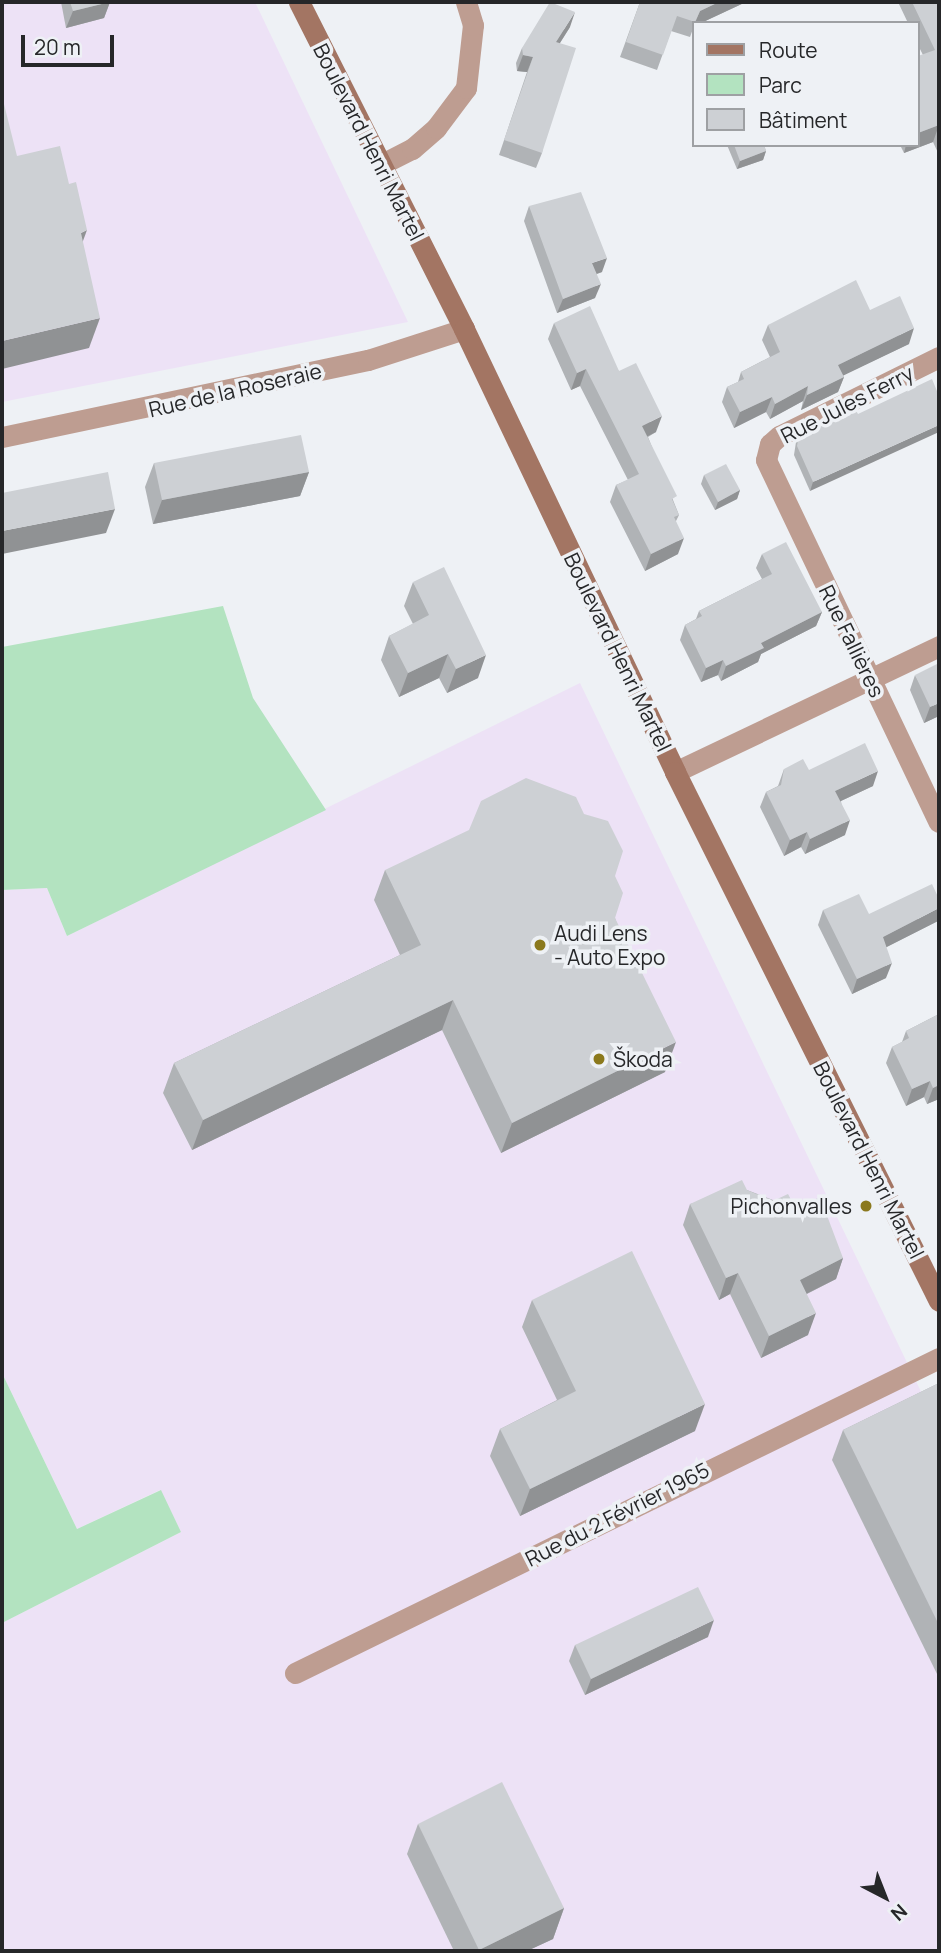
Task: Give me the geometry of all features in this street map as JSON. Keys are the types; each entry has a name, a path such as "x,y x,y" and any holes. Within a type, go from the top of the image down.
{"street":[{"name":"Boulevard Henri Martel","path":"299,2 464,329 675,772 939,1301"},
{"path":"380,165 412,149 436,128 466,88 473,25 466,2"},
{"name":"Rue de la Roseraie","path":"2,437 368,360 464,329"},
{"name":"Rue Jules Ferry","path":"766,460 770,444 779,436 939,357"},
{"name":"Rue Fallières","path":"766,460 939,822"},
{"path":"675,772 939,646"},
{"name":"Rue du 2 Février 1965","path":"295,1673 939,1358"}],"shaded area":[{"path":"2,2 255,2 408,322 2,402"},
{"path":"580,683 939,1429 939,1951 2,1951 2,1623 181,1532 160,1490 77,1529 2,1373 2,890 47,888 67,936"}],"green space":[{"path":"223,606 253,698 326,810 67,936 47,888 2,890 2,647"},
{"path":"2,1373 77,1529 161,1490 181,1532 2,1623"}],"building":[{"path":"70,2 110,2 73,11"},
{"path":"550,2 575,12 556,42 576,48 542,153 504,140 533,57 523,55 522,48"},
{"path":"640,2 719,2 700,11 695,21 677,16 663,55 626,42"},
{"path":"912,2 939,2 939,125 920,132 920,55 935,50"},
{"path":"2,96 17,156 60,146 69,184 76,182 87,230 81,233 100,318 2,341"},
{"path":"735,147 765,147 766,151 740,161"},
{"path":"581,192 607,258 592,263 601,284 563,299 529,206"},
{"path":"856,280 870,310 900,296 914,328 838,365 844,377 807,395 808,386 775,404 772,397 740,412 727,387 744,379 741,372 780,352 768,325"},
{"path":"590,306 619,371 636,363 662,416 642,426 677,496 672,499 679,515 674,517 684,538 651,554 616,485 639,474 586,369 577,373 554,323"},
{"path":"932,379 939,396 939,425 813,482 797,446 799,434 854,407 858,414"},
{"path":"301,435 309,472 162,500 154,463"},
{"path":"726,464 740,490 718,502 704,475"},
{"path":"108,472 115,509 2,531 2,493"},
{"path":"786,542 822,612 761,643 764,648 726,666 723,660 706,668 685,625 702,616 699,611 772,574 762,554"},
{"path":"444,567 486,655 456,669 448,654 408,673 389,636 429,615 413,582"},
{"path":"939,663 939,703 930,707 915,675"},
{"path":"865,743 878,771 835,791 850,820 810,839 807,832 790,840 766,792 781,785 784,769 803,759 809,770"},
{"path":"526,778 576,797 584,814 608,821 623,851 615,876 623,893 615,918 676,1042 512,1123 453,1000 203,1120 174,1063 421,945 385,870 469,830 481,801"},
{"path":"932,884 939,899 939,908 883,937 892,963 857,979 823,910 859,894 869,914"},
{"path":"939,1014 939,1085 933,1088 930,1081 912,1089 892,1047 909,1038 906,1031"},
{"path":"742,1180 747,1190 773,1201 788,1194 796,1209 820,1197 843,1258 800,1280 816,1313 769,1336 738,1273 726,1278 690,1204"},
{"path":"632,1251 705,1404 530,1489 500,1429 576,1391 532,1300"},
{"path":"939,1383 939,1625 843,1430"},
{"path":"698,1587 714,1620 591,1679 575,1645"},
{"path":"502,1782 564,1908 479,1950 418,1824"}],"place":[{"name":"Audi Lens - Auto Expo","path":"540,945"},
{"name":"Škoda","path":"599,1059"},
{"name":"Pichonvalles","path":"866,1206"}]}
